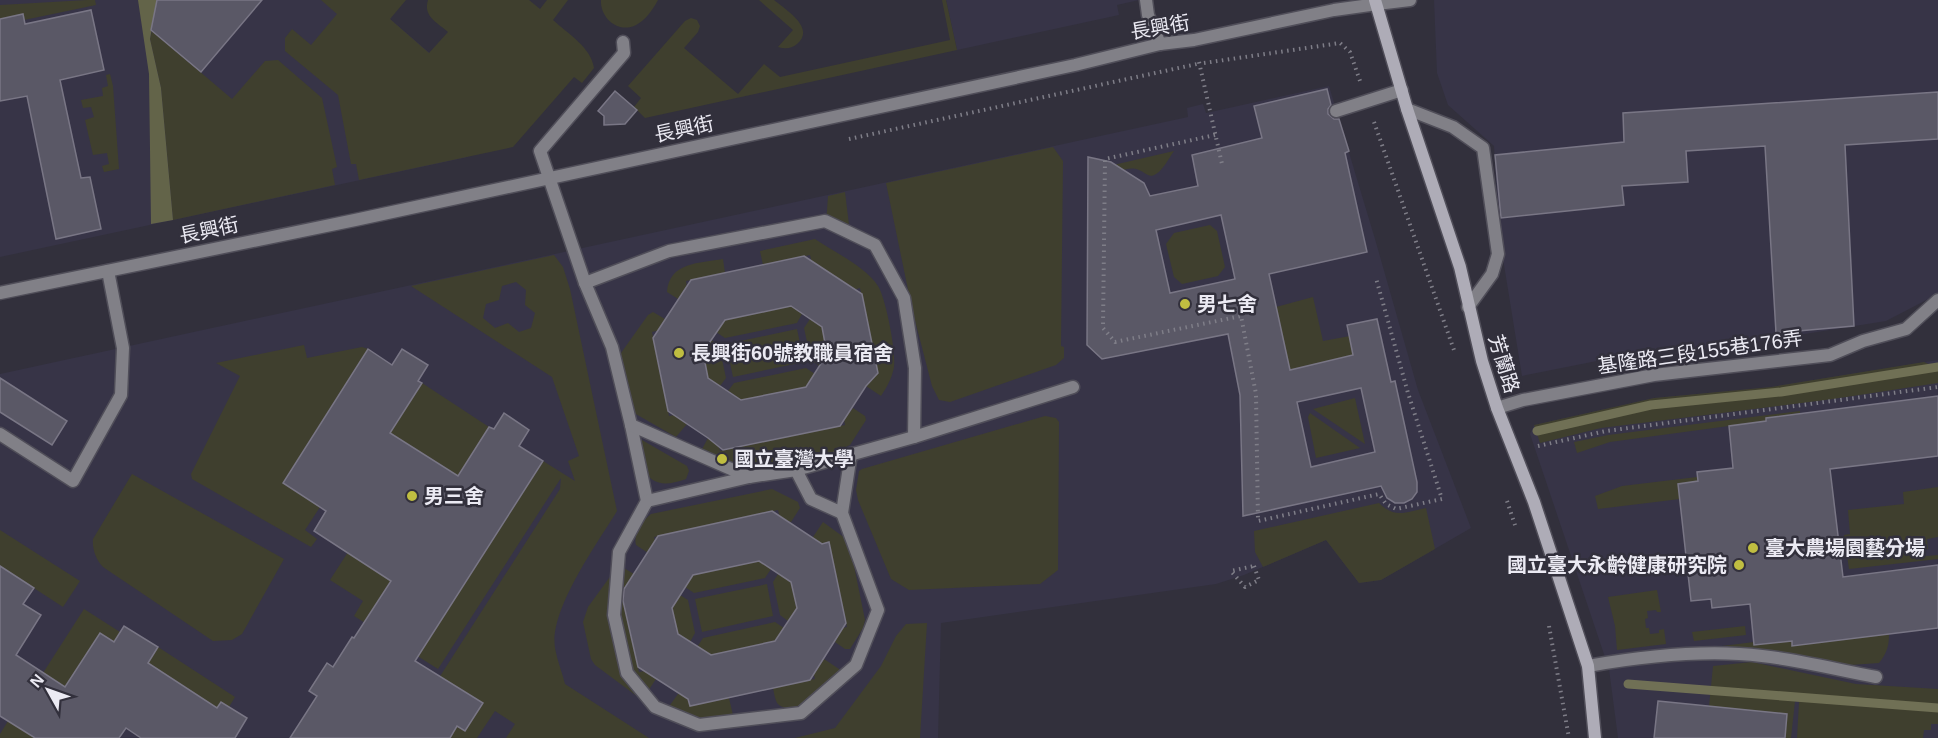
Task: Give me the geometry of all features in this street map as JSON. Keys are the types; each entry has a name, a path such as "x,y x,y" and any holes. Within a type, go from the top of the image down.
{"street":[{"path":"1146,0 1148,15 1160,44"},
{"name":"長興街","path":"0,293 550,178 1075,65 1160,44 1194,40 1376,2 1410,0"},
{"name":"芳蘭路","path":"1376,2 1407,109 1460,267 1477,346 1497,408 1534,502 1588,666 1595,738"},
{"path":"624,42 624,53 540,150 585,283 612,347 647,501 619,552 614,615 627,673 655,707 699,725 801,713 856,665 878,610 842,513 851,454"},
{"path":"1336,111 1402,90"},
{"path":"1407,109 1453,127 1483,148 1498,254 1492,274 1468,308"},
{"path":"585,283 669,251 825,220 875,245 904,298 915,368 914,437"},
{"path":"0,434 73,481 121,395 123,348 108,271"},
{"name":"基隆路三段155巷176弄","path":"1497,408 1522,400 1654,375 1830,354 1863,341 1906,329 1938,300"},
{"path":"647,501 749,477 796,470 914,437 1073,387"},
{"path":"631,425 749,477"},
{"path":"796,470 811,499 842,513"},
{"path":"1588,666 1607,662 1703,653 1762,656 1876,676"}],"path":[{"path":"1194,40 1222,164"},
{"path":"1215,135 1105,159 1103,328 1115,342 1241,316 1256,394 1258,521 1379,494 1386,504 1396,509 1442,499 1408,393 1376,278"},
{"path":"1538,446 1606,430 1938,387"},
{"path":"1254,566 1259,580 1245,587 1231,571 1254,566"}],"shaded area":[{"path":"0,0 368,0 454,74 468,157 0,257"},
{"path":"946,0 1139,0 1117,5 1119,15 957,50"},
{"path":"1434,0 1938,0 1938,294 1886,321 1717,348 1647,351 1522,376 1499,234 1494,146 1448,105 1437,73"},
{"name":"國立臺灣大學","path":"1329,86 1418,390 1471,528 1381,580 1359,583 1326,540 1244,575 1216,584 941,623 938,738 0,738 0,374 1188,117 1187,108 1203,104 1206,113"},
{"name":"臺大農場園藝分場","path":"1938,360 1938,738 1618,738 1609,669 1530,434 1534,425 1654,398 1771,387"}],"green space":[{"path":"95,0 96,5 24,20 23,14 0,19 0,5"},
{"path":"138,0 157,0 150,39 161,88 173,220 151,224 149,74"},
{"path":"321,0 406,0 390,19 429,53 448,32 429,15 428,0 529,0 540,9 547,0 568,0 553,20 584,47 594,68 582,83 574,77 513,147 359,180 356,164 351,164 338,95 285,51 285,38 292,29 311,45 337,14"},
{"path":"601,0 658,0 640,23 623,27 611,23 601,7"},
{"path":"759,0 774,0 792,14 803,32 797,44 788,48 778,47 793,30"},
{"path":"942,0 946,0 957,50 645,118 634,107 641,98 628,86 685,21 691,18 697,20 700,26 698,32 684,48 738,94 764,64 780,77 950,40"},
{"path":"152,31 232,99 265,61 278,60 322,98 337,167 332,169 335,185 173,220 161,88 150,39"},
{"path":"110,74 113,86 119,169 104,172 102,166 109,164 107,153 93,155 85,120 94,117 91,107 83,108 81,100 103,96 102,88 108,86 106,75"},
{"path":"1053,147 1063,161 1061,346 1064,347 1064,358 1056,365 950,402 939,400 932,386 912,309 886,183"},
{"path":"1174,151 1161,170 1154,175 1134,169 1120,171 1109,166"},
{"path":"845,192 850,233 826,225 828,196"},
{"path":"1210,225 1217,231 1225,267 1218,276 1182,284 1174,277 1166,244 1174,233"},
{"path":"815,239 866,272 881,293 890,325 894,367 881,396 866,386 866,376 878,373 860,288 849,291 813,267 810,255 763,265 760,251"},
{"path":"554,255 563,267 570,289 617,511 587,559 567,597 559,615 555,633 555,648 565,684 649,738 506,738 515,724 495,711 477,738 450,738 457,726 465,731 483,703 445,680 437,681 560,489 561,478 438,669 354,616 363,601 330,580 348,552 404,560 376,604 430,638 543,461 575,481 568,461 579,456 552,377 411,286","holes":["516,282 526,290 525,305 535,313 531,328 519,332 508,323 495,328 483,318 486,304 499,300 502,286"]},
{"path":"723,259 725,273 686,281 688,293 681,295 678,299 667,292 669,282 680,269 696,263"},
{"path":"1313,297 1323,341 1350,336 1354,355 1305,366 1293,385 1276,307"},
{"path":"793,306 802,314 797,323 725,338 716,332 721,320"},
{"path":"653,312 665,319 664,329 652,332 669,416 681,414 683,422 687,424 676,437 627,409 617,363 621,353 648,315"},
{"path":"810,319 821,324 828,357 819,366 811,360 804,328"},
{"path":"797,329 804,362 733,377 726,344"},
{"path":"711,340 719,345 726,378 720,386 709,382 702,349"},
{"path":"304,345 307,358 362,347 368,349 283,483 320,507 305,530 317,539 311,547 192,479 191,474 240,376 216,363"},
{"path":"1924,362 1938,368 1938,383 1833,399 1601,428 1540,443 1534,425 1654,398 1771,387"},
{"path":"806,368 815,374 809,386 737,401 737,397 728,391 734,383"},
{"path":"422,383 489,427 453,484 385,441"},
{"path":"1355,398 1365,444 1313,409"},
{"path":"853,408 865,416 866,420 850,445 835,452 744,469 701,451 708,438 717,439 720,451 845,425 843,413 850,412"},
{"path":"1800,411 1800,413 1766,418 1766,421 1610,442 1577,453 1574,442 1608,435"},
{"path":"1310,413 1360,448 1316,458 1308,417"},
{"path":"1045,416 1056,418 1059,422 1058,570 1040,584 909,590 891,579 858,500 856,490 859,471"},
{"path":"642,440 687,466 689,471 686,479 663,483 649,477 644,471 632,442"},
{"path":"132,474 284,559 242,634 232,640 213,641 103,567 98,561 93,539"},
{"path":"1697,477 1697,481 1678,484 1680,499 1598,509 1595,496 1622,486"},
{"path":"1938,487 1938,537 1927,539 1928,549 1915,551 1916,557 1938,555 1938,559 1849,569 1844,535 1850,534 1848,510 1904,504 1903,492"},
{"path":"772,489 798,502 800,508 791,522 781,522 778,510 654,537 657,549 648,553 636,545 639,528 651,514"},
{"path":"1379,503 1396,513 1426,508 1435,549 1381,580 1359,583 1326,540 1263,567 1255,552 1254,531"},
{"path":"823,522 849,541 865,620 863,628 850,649 845,649 835,642 837,639 835,630 847,627 829,543 817,545 813,537"},
{"path":"0,530 80,581 63,607 0,566"},
{"path":"762,560 771,569 765,578 694,593 685,587 690,576"},
{"path":"622,567 634,574 633,584 621,588 639,672 651,670 652,677 656,679 648,691 638,697 595,665 591,659 583,622 588,607 612,574"},
{"path":"778,574 791,578 797,611 788,621 780,615 773,582"},
{"path":"767,584 773,616 702,632 695,599"},
{"path":"1657,590 1661,612 1647,611 1646,628 1649,628 1650,634 1659,633 1659,630 1664,629 1666,644 1617,650 1615,626 1608,597"},
{"path":"680,595 688,600 695,633 690,642 678,637 671,604"},
{"path":"84,609 120,632 114,642 100,633 66,687 43,673"},
{"path":"775,622 784,628 778,640 707,656 697,647 703,638"},
{"path":"927,623 920,738 795,738 835,728 881,666 896,636 906,624"},
{"path":"1745,626 1746,635 1694,641 1692,632"},
{"path":"1889,634 1887,649 1879,663 1850,665 1822,662 1756,649 1714,652 1714,647 1754,642 1755,645 1792,641 1792,645"},
{"path":"158,647 235,697 229,707 221,711 148,663"},
{"path":"824,659 839,669 840,677 821,702 792,708 786,708 777,703 773,688 815,679 812,667 819,666"},
{"path":"1752,662 1856,684 1938,689 1938,724 1931,724 1931,730 1924,730 1923,738 1797,738 1799,702 1795,701 1791,738 1785,738 1787,714 1709,706 1713,666"},
{"path":"678,694 687,694 690,706 729,698 733,715 718,724 672,712 670,705"},
{"path":"54,705 33,738 0,738 8,721"}],"building":[{"path":"157,0 262,0 201,72 151,30"},
{"path":"91,10 104,70 60,80 81,178 90,177 101,229 56,239 27,96 0,101 0,19 23,14 25,24"},
{"name":"男七舍","path":"1327,89 1331,105 1328,114 1334,119 1339,119 1349,151 1345,153 1367,252 1269,274 1290,370 1353,355 1347,325 1377,319 1391,382 1395,381 1417,482 1417,492 1412,499 1404,503 1395,503 1387,498 1381,486 1243,516 1240,395 1228,334 1102,359 1087,345 1088,157 1111,162 1144,183 1150,196 1198,186 1192,155 1262,138 1254,106","holes":["1221,215 1235,279 1170,293 1156,230","1361,388 1375,452 1311,467 1297,402"]},
{"path":"615,91 637,110 625,124 604,125 604,116 598,111"},
{"path":"1938,92 1938,139 1845,145 1854,326 1776,333 1765,146 1686,151 1688,182 1622,186 1624,205 1501,218 1495,155 1624,142 1623,113"},
{"name":"長興街60號教職員宿舍","path":"804,256 862,294 878,373 866,386 840,426 723,450 668,411 653,338 691,280","holes":["791,306 822,327 827,354 806,387 741,400 708,378 703,352 725,320"]},
{"name":"男三舍","path":"368,349 392,365 402,349 428,365 418,381 422,383 390,433 458,476 489,427 494,429 504,413 529,430 519,446 543,461 415,661 483,703 465,731 457,726 450,738 290,738 317,696 309,691 327,663 333,667 391,581 314,531 326,511 283,483"},
{"path":"0,378 67,421 52,445 0,412"},
{"path":"1938,396 1938,456 1830,469 1843,577 1938,565 1938,628 1792,646 1792,641 1754,645 1750,604 1712,608 1711,599 1691,601 1678,484 1698,481 1697,472 1733,468 1729,426 1766,421 1766,418"},
{"path":"772,511 822,544 829,542 846,623 810,680 690,706 688,699 638,667 623,601 624,589 658,536","holes":["759,561 791,582 797,608 775,641 711,655 678,634 672,608 693,575"]},
{"path":"0,566 34,588 23,604 41,615 16,655 65,687 100,633 114,642 124,626 158,647 148,663 217,708 221,702 247,718 235,738 141,738 126,728 119,738 35,738 0,716"},
{"path":"1658,701 1787,714 1785,738 1654,738"}],"waterway":[{"path":"1537,431 1651,405 1781,392 1938,367"},
{"path":"1628,684 1938,708"}],"place":[{"name":"男七舍","path":"1185,304"},
{"name":"長興街60號教職員宿舍","path":"679,353"},
{"name":"國立臺灣大學","path":"722,459"},
{"name":"男三舍","path":"412,496"},
{"name":"臺大農場園藝分場","path":"1753,548"},
{"name":"國立臺大永齡健康研究院","path":"1739,565"}]}
